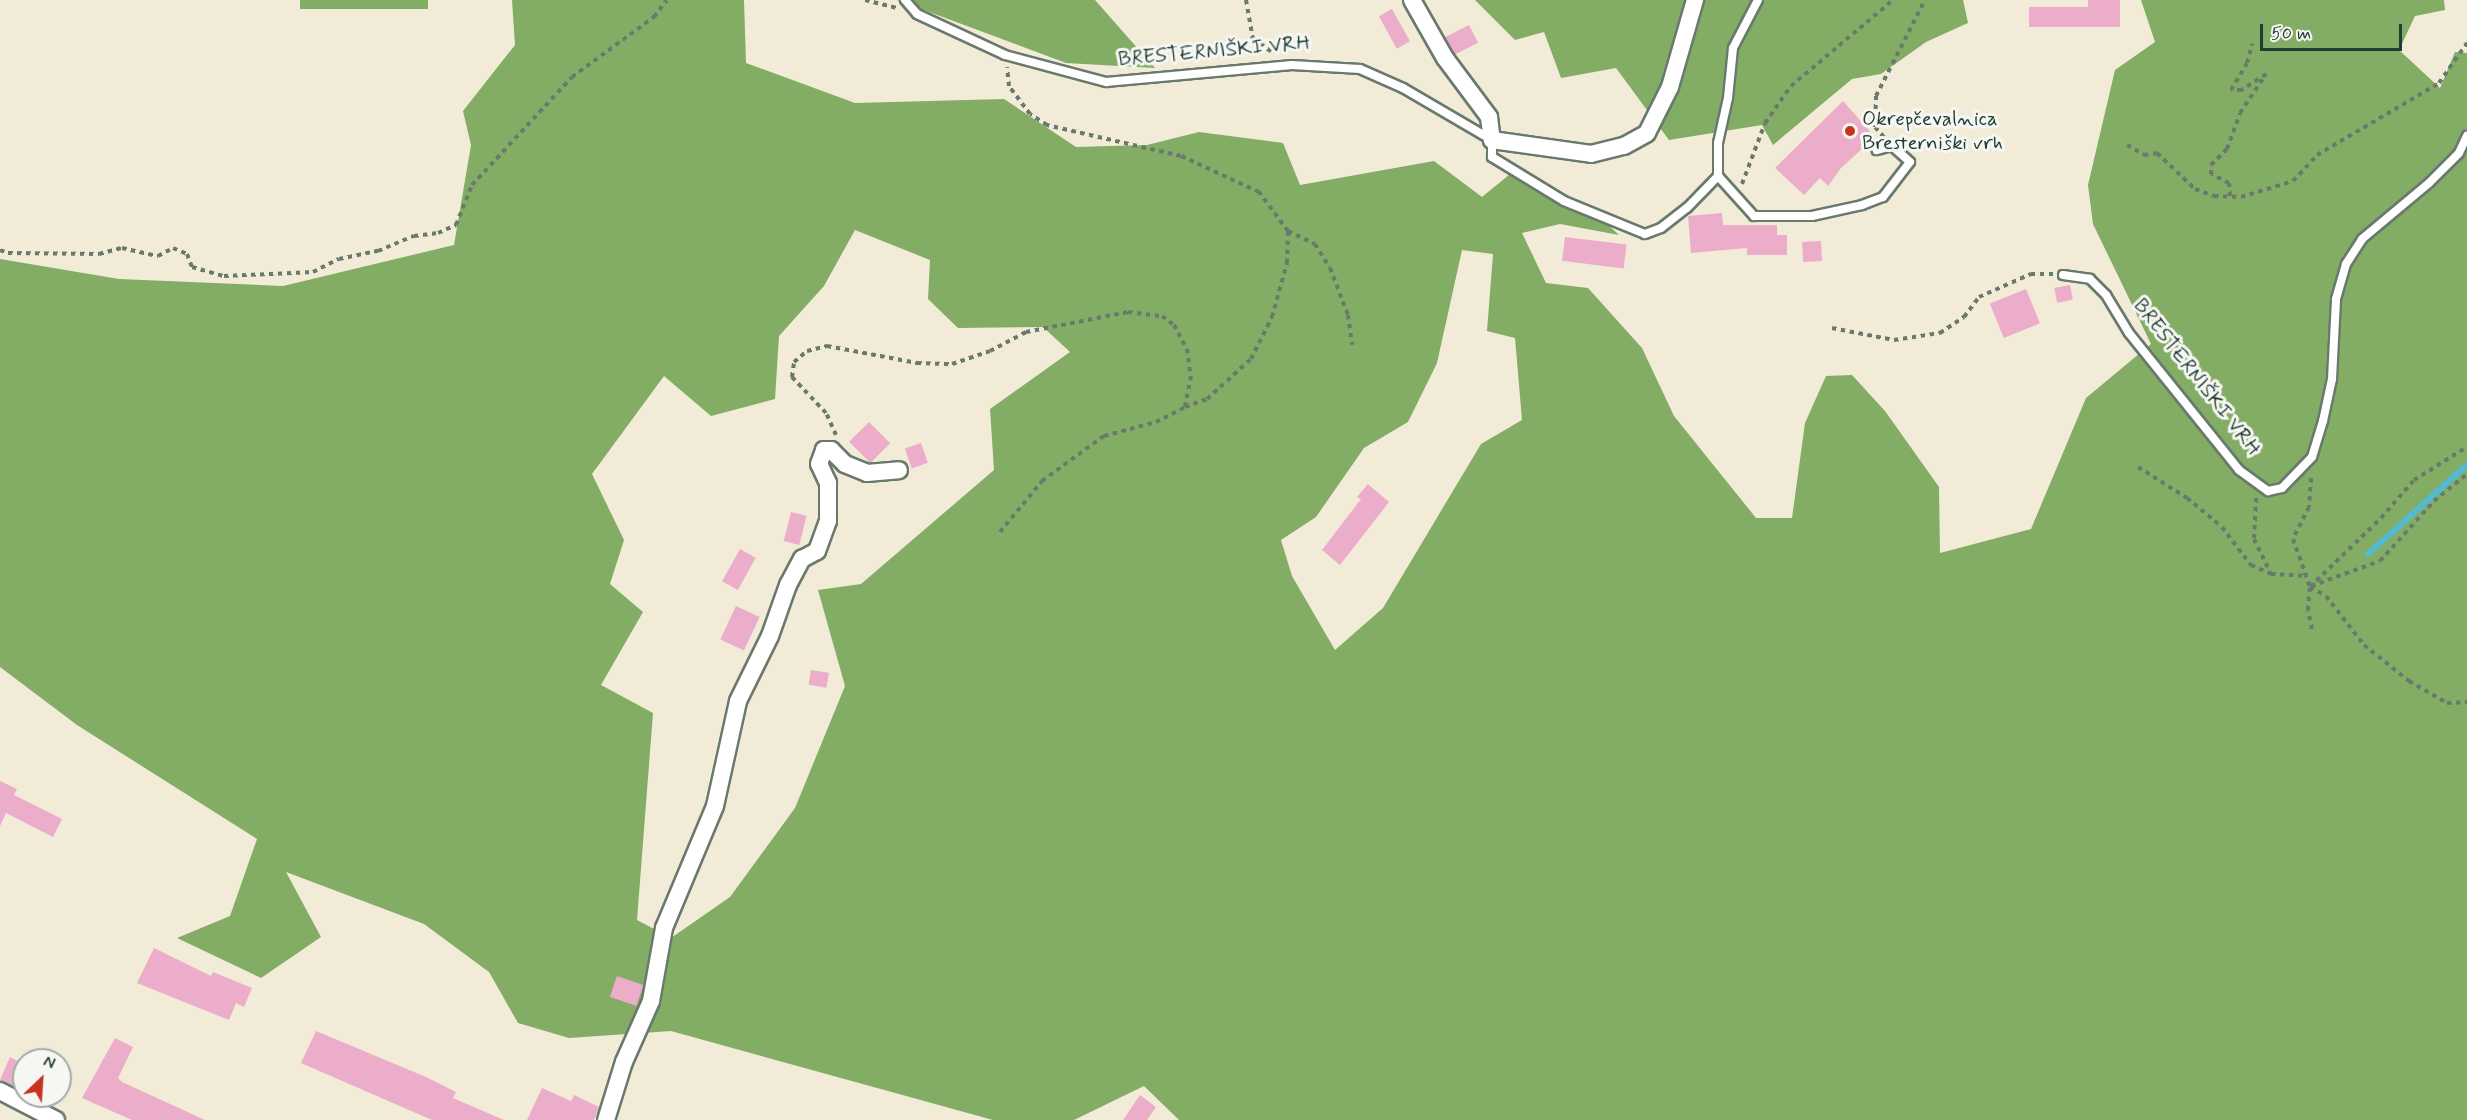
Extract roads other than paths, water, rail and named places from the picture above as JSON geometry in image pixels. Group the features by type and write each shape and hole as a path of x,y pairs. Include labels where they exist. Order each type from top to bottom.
{"street":[{"path":"1412,0 1445,58 1489,117 1492,140"},
{"name":"BRESTERNIŠKI VRH","path":"1492,140 1591,154 1624,146 1647,133 1670,87 1695,0"},
{"path":"606,1120 624,1062 651,1001 664,928 715,806 738,701 770,636 788,585 802,559 817,551 828,521 828,483 819,464 825,450 831,450 845,464 867,473 899,470"},
{"path":"0,1090 56,1120"}],"lane":[{"name":"BRESTERNIŠKI VRH","path":"905,0 917,14 1005,55 1106,82 1292,65 1360,69 1403,88 1492,140"},
{"path":"1758,0 1733,48 1728,98 1718,143 1718,176 1754,216 1775,219 1812,216 1862,205 1883,197 1910,162 1892,146 1877,150"},
{"name":"BRESTERNIŠKI VRH","path":"2062,275 2090,279 2106,295 2129,333 2225,453 2257,484 2268,491 2282,488 2312,457 2332,379 2336,299 2346,264 2362,239 2429,183 2459,153 2467,136"},
{"path":"1492,140 1492,157 1499,162 1564,201 1645,234 1661,228 1687,208 1718,176"}],"waterway":[{"path":"2368,554 2467,465"}],"place":[{"name":"Okrepčevalnica Bresterniški vrh","path":"1850,131"}]}
